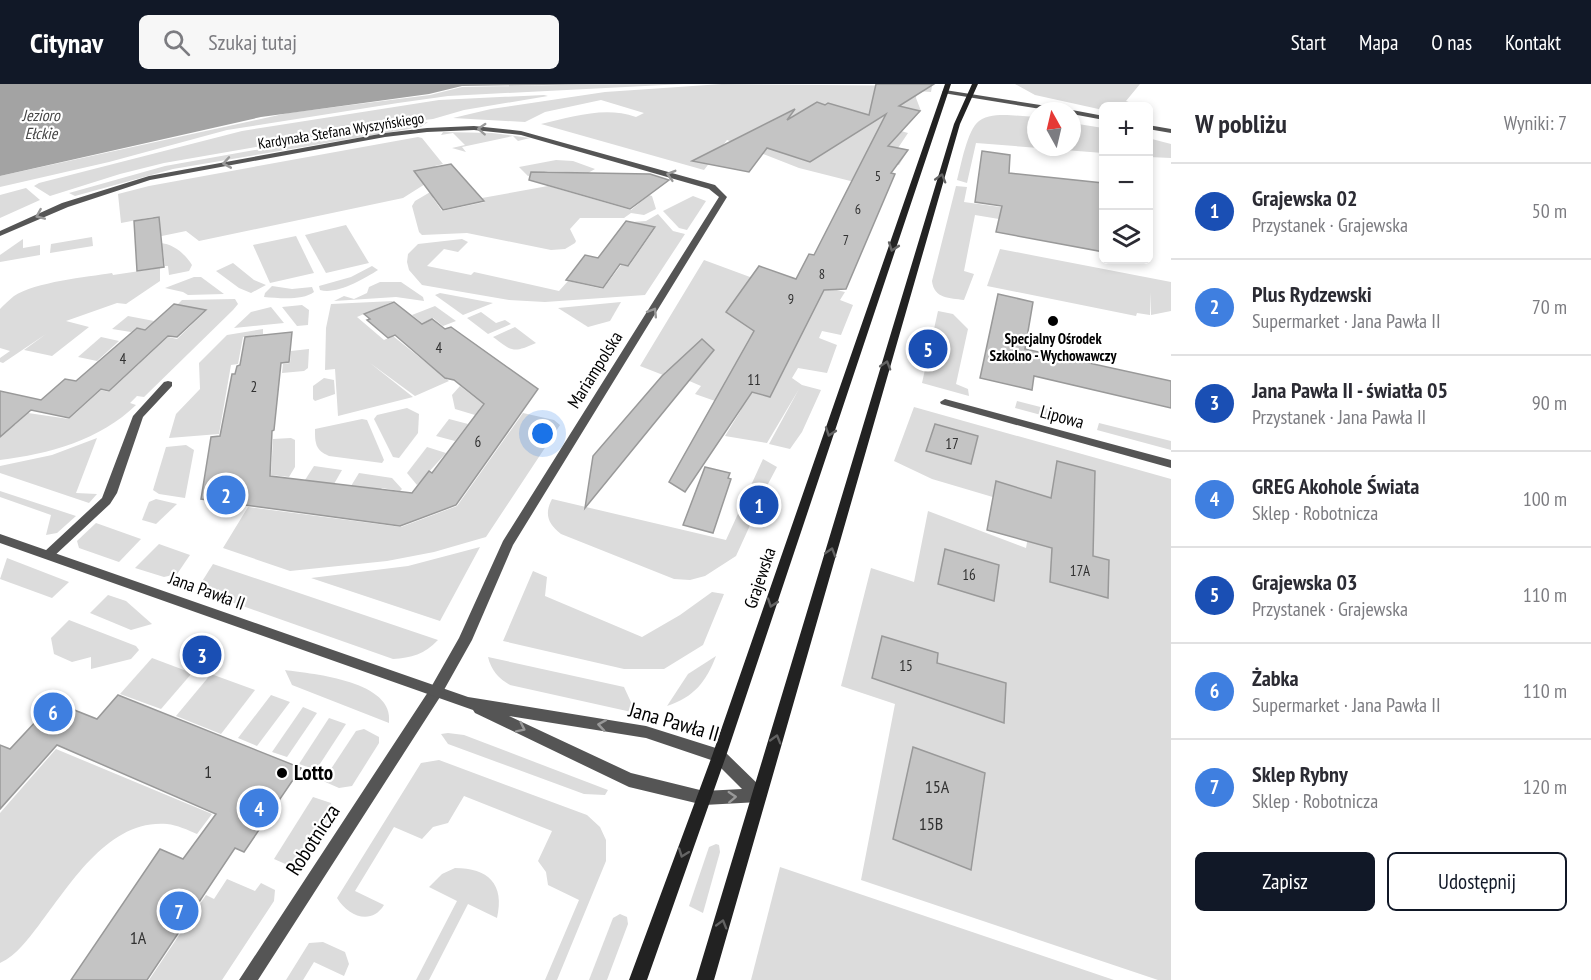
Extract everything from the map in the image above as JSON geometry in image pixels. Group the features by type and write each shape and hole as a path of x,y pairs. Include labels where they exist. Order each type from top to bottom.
{"main road":[{"path":"705,980 958,120 975,84"},
{"name":"Grajewska","path":"638,980 719,756 946,88"}],"street":[{"path":"946,88 970,96 1027,105"},
{"path":"1081,114 1099,117"},
{"path":"1153,128 1171,131"},
{"name":"Kardynała Stefana Wyszyńskiego","path":"0,234 65,205 148,178 385,135 445,129 487,129 540,136 712,187 719,190 723,197"},
{"name":"Mariampolska","path":"435,693 465,640 507,544 723,197"},
{"path":"48,555 106,501 111,493 138,416 168,384"},
{"name":"Lipowa","path":"945,402 1171,464"},
{"name":"Jana Pawła II","path":"0,538 435,693 468,703 646,732 719,756 759,795"},
{"name":"Robotnicza","path":"248,980 435,693"},
{"name":"Jana Pawła II","path":"468,703 629,780 704,798 759,795"}],"shaded area":[{"path":"684,84 448,96 398,103 227,130 109,162 0,187 0,176 288,113 430,95 462,87"},
{"path":"722,84 932,86 931,92 917,91 916,98 921,111 901,131 908,133 898,148 908,150 899,165 890,164 884,171 895,174 882,189 799,168 727,140 704,170 541,124 588,114 612,112 636,117 644,113 601,100 545,112 525,122 453,118 491,109 605,92"},
{"path":"1015,84 1140,84 1126,101 1129,102 1099,102 1099,109 1081,105 1081,102 1067,102 1035,95"},
{"path":"548,96 464,110 433,119 388,124 164,163 50,196 34,186 242,131 439,100"},
{"path":"996,115 1027,116 1027,147 976,143 967,183 957,180 971,132 979,121"},
{"path":"428,122 421,127 173,169 75,196 69,193 165,166 384,127"},
{"path":"1081,124 1099,127 1099,153 1081,151"},
{"path":"443,132 492,133 530,138 518,141 513,136 462,147 466,152 452,148 465,145 453,133 441,135"},
{"path":"422,138 443,164 435,166 441,174 403,198 199,241 186,231 157,237 153,217 121,223 118,194 149,186"},
{"path":"1153,139 1171,144 1171,158 1153,157"},
{"path":"556,160 573,161 595,169 588,173 548,171 528,176 519,167"},
{"path":"548,186 631,210 649,195 652,196 656,209 644,215 631,213 624,218 580,218 570,229 575,243 565,249 551,250 467,233 422,235 419,232 412,206 415,201 432,191 448,194 433,198 442,211 485,202 482,198"},
{"path":"956,186 967,187 964,202 1099,220 999,219 975,215 964,271 974,274 964,300 939,294 933,287 932,281"},
{"path":"26,188 40,200 0,218 0,195"},
{"path":"693,196 706,201 687,230 679,228 663,211"},
{"path":"658,214 673,231 685,234 645,295 545,302 509,300 422,285 409,270 407,262 408,254 418,244 462,239 468,242 458,252 444,249 427,266 471,275 474,272 559,291 568,281 603,289 621,265 629,266 656,227 631,222 646,221"},
{"path":"346,225 369,263 326,273 305,235"},
{"path":"296,236 314,273 270,283 253,245"},
{"path":"92,237 93,246 50,253 51,244"},
{"path":"23,239 23,248 40,245 40,255 0,262 0,255"},
{"path":"160,243 170,245 182,253 192,265 189,271 169,275 163,251 144,254"},
{"path":"1000,249 1171,282 1171,311 1151,315 1150,292 1150,315 1137,313 1136,316 987,286"},
{"path":"704,260 750,277 762,267 794,280 845,292 840,300 853,305 841,335 822,331 819,338 837,345 827,373 798,368 792,378 802,385 821,390 802,432 790,449 769,444 799,389 767,443 725,436 741,410 695,394 701,386 666,371 663,375 640,366"},
{"path":"233,263 254,280 266,285 251,293 239,288 216,271"},
{"path":"372,266 378,270 358,282 334,290 320,290 319,286 351,277"},
{"path":"160,268 160,281 126,304 117,303 66,321 89,327 52,356 24,350 46,334 3,363 0,362 0,358 10,351 0,348 0,309 14,296 35,287 62,281"},
{"path":"194,277 201,277 224,294 188,295 165,288"},
{"path":"380,282 401,282 423,297 424,301 396,297 334,301 344,296 354,299 367,293 369,287"},
{"path":"272,286 292,289 312,287 314,292 297,298 264,297"},
{"path":"440,293 493,303 463,315 435,295"},
{"path":"235,299 238,304 233,310 144,397 137,396 130,403 136,405 106,428 55,449 0,460 0,422 15,425 28,413 69,419 101,390 109,392 168,337 177,339 207,310 177,305 182,300"},
{"path":"394,301 357,317 384,340 393,336 449,381 415,396 370,363 413,397 338,416 335,369 325,370 326,328 331,304"},
{"path":"621,302 610,321 588,327 558,308"},
{"path":"302,305 309,310 308,325 297,326 282,307"},
{"path":"435,306 456,321 443,326 433,318 422,323 412,315"},
{"path":"271,307 284,323 234,328 251,312"},
{"path":"938,311 953,314 968,329 956,384 968,389 969,396 922,383"},
{"path":"481,312 496,323 505,320 511,324 488,334 467,318"},
{"path":"128,316 154,321 145,329 136,328 131,332 112,329"},
{"path":"515,327 536,343 513,349 493,337"},
{"path":"263,329 263,334 243,337 238,364 231,365 219,434 169,438 176,414 200,389 199,363 227,335"},
{"path":"101,337 119,341 97,361 78,357"},
{"path":"309,349 308,368 304,371 282,373 283,364 290,363 291,351"},
{"path":"324,378 334,380 335,394 315,401 313,386"},
{"path":"460,386 483,404 475,415 455,409 452,395"},
{"path":"1017,401 1064,413 1067,422 1015,408"},
{"path":"914,407 1171,479 1171,980 1158,980 861,880 895,704 841,686 871,568 914,582 928,511 1026,548 1033,509 932,479 894,461"},
{"path":"407,408 419,414 418,433 399,458 393,457 374,419 377,415"},
{"path":"523,413 554,420 560,425 486,537 434,552 387,561 290,571 223,548 248,507 401,527 457,506"},
{"path":"362,419 367,420 384,460 382,463 329,456 318,449 315,429"},
{"path":"449,419 468,424 455,441 436,436"},
{"path":"1099,423 1171,441 1171,450 1097,430"},
{"path":"97,438 76,493 97,494 89,503 0,473 0,466 52,455"},
{"path":"291,438 295,440 295,467 289,477 271,475 273,439"},
{"path":"186,445 194,450 185,498 159,494 153,490 166,447"},
{"path":"427,447 446,453 417,485 407,473"},
{"path":"763,459 777,467 761,497 754,497 748,512 752,516 752,521 736,556 705,576 690,580 674,579 561,534 550,522 548,509 552,499 726,540"},
{"path":"314,466 342,470 334,484 305,480"},
{"path":"359,473 392,478 402,489 400,491 382,488 380,490 351,486"},
{"path":"0,491 76,516 57,533 46,535 51,515 0,497"},
{"path":"156,499 177,504 156,524 142,520 149,502"},
{"path":"96,523 141,539 119,562 79,548 77,541"},
{"path":"159,544 190,555 177,574 164,577 135,568"},
{"path":"480,547 440,621 311,578 408,566"},
{"path":"7,558 69,582 52,598 0,579"},
{"path":"213,564 438,640 428,649 417,654 393,659 203,592 201,583"},
{"path":"533,571 547,577 545,596 642,637 680,615 712,592 724,594 703,645 664,669 624,669 503,641"},
{"path":"108,595 126,601 152,624 131,630 90,613"},
{"path":"69,620 136,646 139,650 131,659 91,669 91,657 72,662 54,654 51,638"},
{"path":"716,656 708,674 698,687 685,698 667,706 688,674"},
{"path":"488,657 624,687 636,713 510,685 496,674"},
{"path":"152,658 192,673 161,709 120,694"},
{"path":"285,670 332,677 366,689 379,698 387,709 389,723 292,685"},
{"path":"211,674 255,690 221,734 176,716"},
{"path":"271,695 290,702 257,746 238,738"},
{"path":"303,707 317,713 287,757 272,752"},
{"path":"329,718 346,724 316,770 299,764"},
{"path":"364,729 379,737 379,743 352,786 339,788 323,781 356,731"},
{"path":"441,734 464,735 608,790 605,795 584,794 448,744"},
{"path":"56,749 212,814 197,834 167,824 146,825 126,832 109,843 78,874 22,946 0,963 0,813"},
{"path":"439,760 587,815 600,827 606,840 606,861 557,980 545,980 579,900 548,885 546,872 538,861 552,831 464,796 448,823 433,827 422,839 394,827 355,891 384,905 379,911 366,917 353,914 337,898 421,763"},
{"path":"313,797 331,803 333,813 301,863 290,866 274,859"},
{"path":"719,845 720,852 703,913 689,906 709,847"},
{"path":"780,867 1114,980 751,980"},
{"path":"455,868 477,871 491,880 498,896 497,918 468,904 429,980 416,980 457,901 429,887 442,874"},
{"path":"227,879 255,891 261,883 275,890 274,901 222,980 149,980 206,895 214,899"},
{"path":"620,914 627,917 628,924 607,980 589,980 613,918"},
{"path":"323,942 345,952 349,964 344,976 314,962 303,980 286,980 309,943"}],"water":[{"name":"Jezioro Ełckie","path":"0,84 613,84 462,86 429,94 261,117 0,176"}],"building":[{"path":"876,84 934,84 899,106 920,111 888,146 908,150 891,173 895,174 846,289 824,290 770,397 752,392 685,492 669,482 754,331 726,312 759,266 796,279 809,254 814,255 886,114 810,162 767,148 749,172 692,161 795,109 787,120 817,102 869,115"},
{"path":"982,151 1010,155 1009,173 1099,183 1099,251 996,232 1002,206 975,202"},
{"path":"451,164 484,201 443,210 414,171"},
{"path":"531,172 650,174 669,180 630,209 529,180"},
{"path":"159,217 164,267 137,271 134,221"},
{"path":"626,221 655,227 628,266 620,264 603,288 566,280 585,255 598,258"},
{"path":"998,294 1033,302 1025,349 1171,381 1171,408 1034,376 1032,390 980,378"},
{"path":"394,302 422,324 432,319 445,329 451,327 538,389 456,505 400,526 201,499 211,437 220,436 232,374 235,374 237,366 240,365 245,337 292,332 289,362 281,363 274,430 272,431 270,476 412,493 429,471 432,473 484,404 454,380 445,378 395,335 388,338 367,320 370,319 364,314"},
{"path":"174,304 206,310 177,337 168,336 109,391 101,389 69,418 31,410 0,437 0,391 41,400 65,379 76,381 137,328 145,330"},
{"path":"702,339 714,350 585,508 593,456 662,376"},
{"path":"935,424 978,436 971,464 926,451"},
{"path":"1057,461 1095,471 1093,556 1109,560 1108,598 1050,582 1052,548 987,530 996,481 1051,498"},
{"path":"705,467 730,473 728,478 731,479 713,533 683,525"},
{"path":"945,549 999,565 994,601 938,584"},
{"path":"882,636 938,653 937,663 1006,683 1004,723 872,678"},
{"path":"118,695 301,768 244,852 235,848 147,980 71,980 160,849 183,859 216,814 57,745 0,809 0,745 10,749 54,702 97,719"},
{"path":"913,747 985,773 971,870 893,839"}],"place":[{"name":"Specjalny Ośrodek Szkolno - Wychowawczy","path":"1053,321"},
{"name":"Grajewska 03","path":"928,349"},
{"name":"Plus Rydzewski","path":"226,495"},
{"name":"Grajewska 02","path":"759,505"},
{"name":"Jana Pawła II - światła 05","path":"202,655"},
{"name":"Żabka","path":"53,712"},
{"name":"Lotto","path":"282,773"},
{"name":"GREG Akohole Świata","path":"259,808"},
{"name":"Sklep Rybny","path":"179,911"}]}
